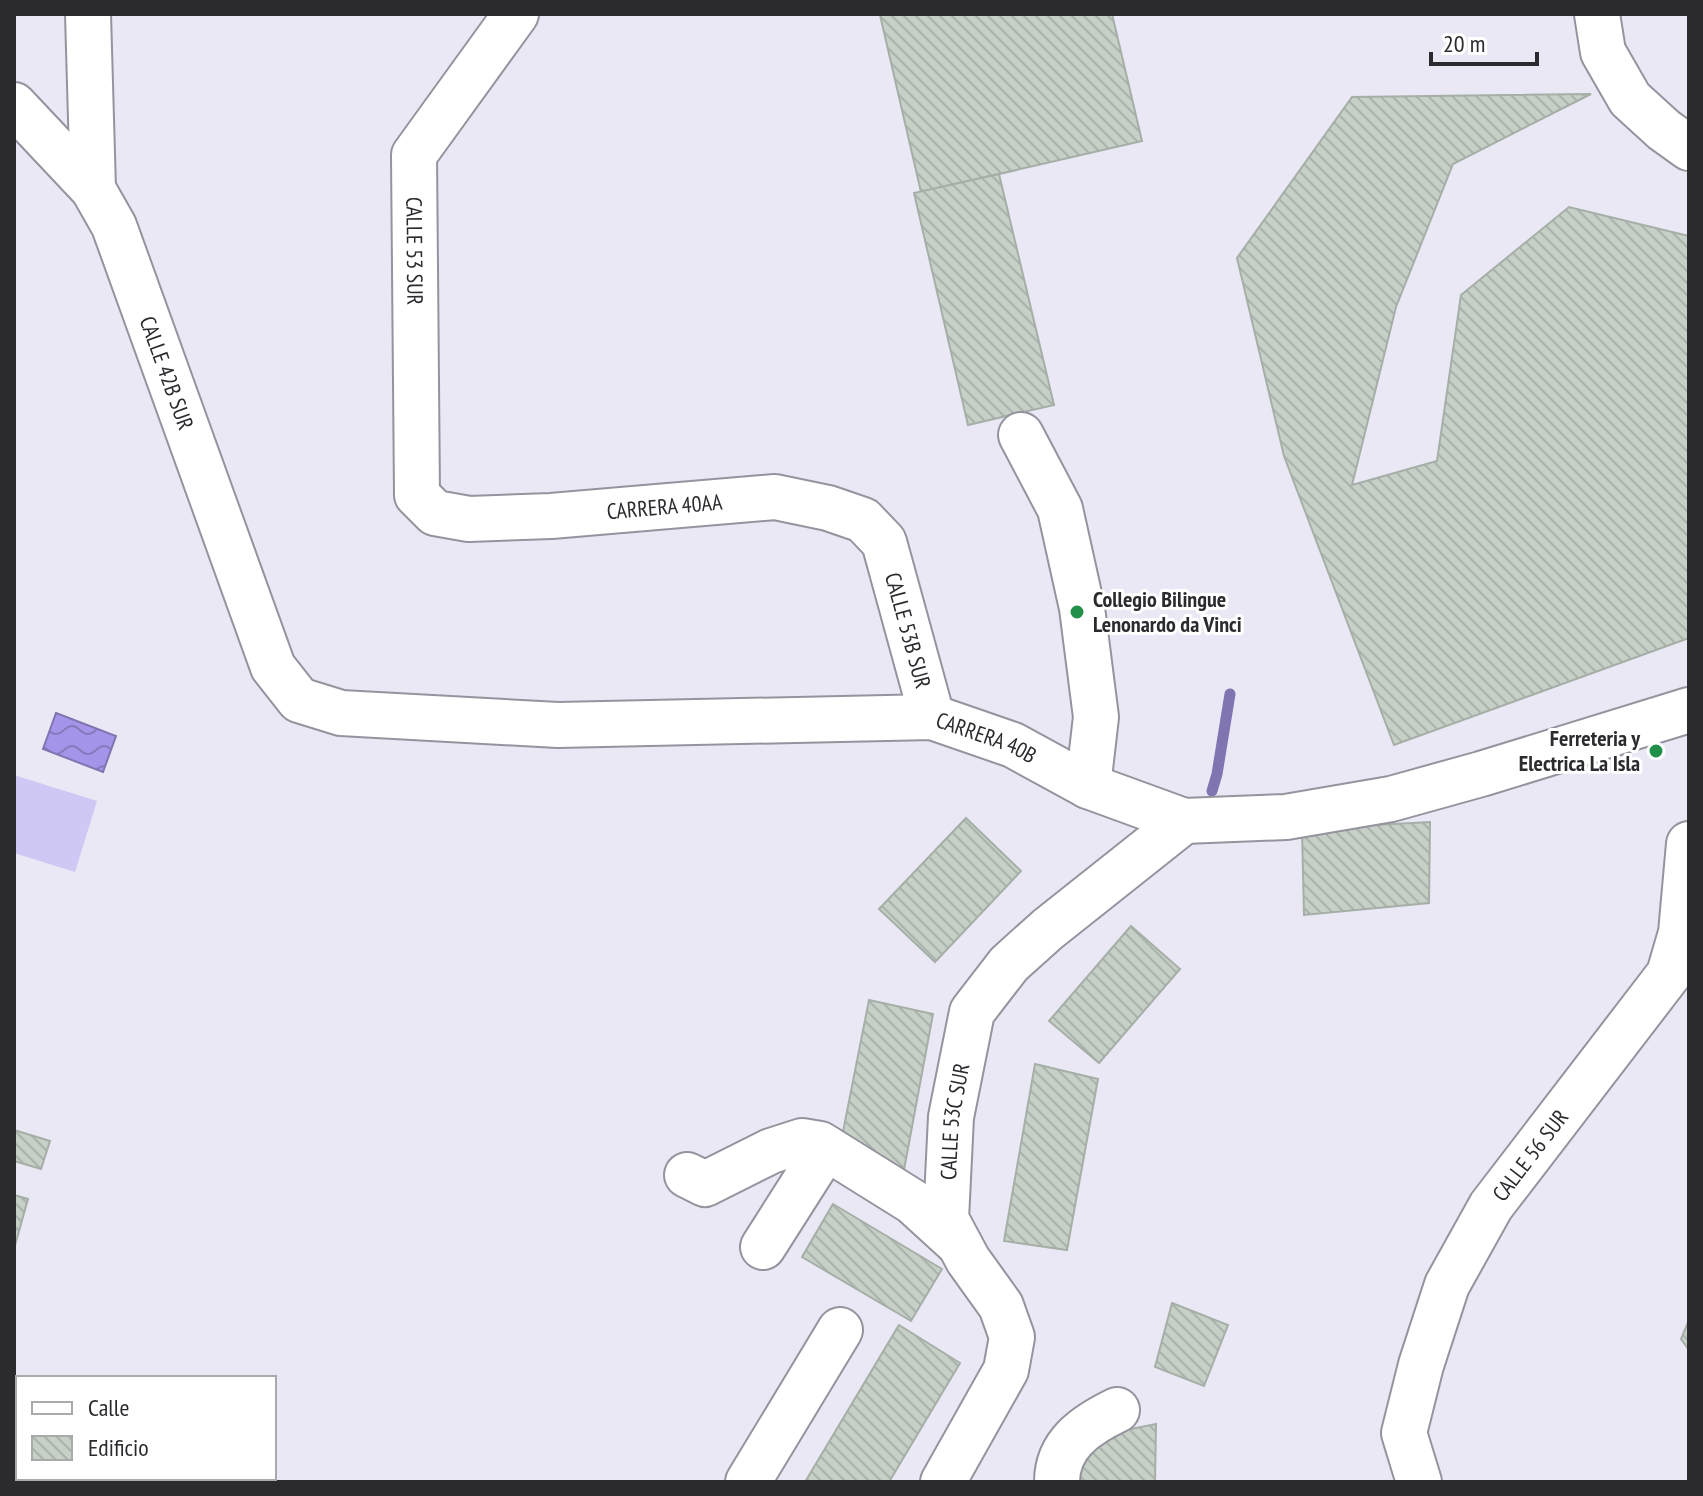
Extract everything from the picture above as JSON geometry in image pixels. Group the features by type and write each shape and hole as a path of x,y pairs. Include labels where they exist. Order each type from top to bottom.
{"street":[{"path":"88,14 93,189"},
{"name":"CALLE 53 SUR","path":"435,513 417,495 414,155 516,14"},
{"path":"1597,14 1603,52 1630,99 1689,148"},
{"name":"CALLE 42B SUR","path":"14,105 93,189 114,226 273,667"},
{"path":"1021,435 1060,509 1082,608 1096,717 1088,786"},
{"name":"CARRERA 40AA","path":"435,513 469,519 551,516 775,497 828,508 863,520 884,542"},
{"name":"CALLE 53B SUR","path":"884,542 932,717"},
{"name":"CARRERA 40B","path":"273,667 299,700 341,713 558,725 932,717 1013,745 1088,786 1184,821 1286,817 1391,799 1689,710"},
{"name":"CALLE 53C SUR","path":"943,1482 1006,1370 1012,1337 1001,1306 946,1219 951,1117 972,1012 1009,964 1038,937 1184,821"},
{"name":"CALLE 56 SUR","path":"1419,1482 1404,1433 1421,1365 1447,1285 1491,1206 1669,974 1685,937 1689,844"},
{"path":"687,1175 705,1184 771,1151 802,1141 820,1144 913,1202 961,1246"},
{"path":"763,1247 826,1148"},
{"path":"748,1482 840,1330"},
{"path":"1057,1475 1068,1443 1092,1422 1117,1410"}],"shaded area":[{"path":"14,775 97,801 75,872 14,853"}],"water":[{"path":"56,713 116,736 103,772 43,749"}],"building":[{"path":"1112,14 1142,141 921,192 880,15"},
{"path":"1591,94 1453,164 1396,307 1352,485 1437,461 1461,295 1569,207 1689,236 1689,638 1394,745 1284,456 1237,258 1352,97"},
{"path":"999,174 1054,405 968,425 914,193"},
{"path":"966,818 1021,871 935,962 879,909"},
{"path":"1430,822 1429,903 1304,915 1302,829"},
{"path":"1131,926 1180,969 1099,1063 1049,1021"},
{"path":"869,1000 933,1014 901,1186 839,1152"},
{"path":"1035,1064 1098,1079 1067,1250 1004,1241"},
{"path":"14,1130 50,1141 41,1169 14,1161"},
{"path":"14,1195 28,1199 14,1249"},
{"path":"833,1204 942,1269 911,1321 802,1257"},
{"path":"1172,1303 1228,1325 1204,1386 1155,1367"},
{"path":"1689,1320 1689,1350 1681,1339"},
{"path":"899,1325 960,1363 889,1482 805,1482"},
{"path":"1156,1424 1155,1482 1073,1482 1081,1439"}],"waterway":[{"path":"1212,791 1230,694"}],"place":[{"name":"Collegio Bilingue Lenonardo da Vinci","path":"1077,612"},
{"name":"Ferreteria y Electrica La Isla","path":"1656,751"}]}
